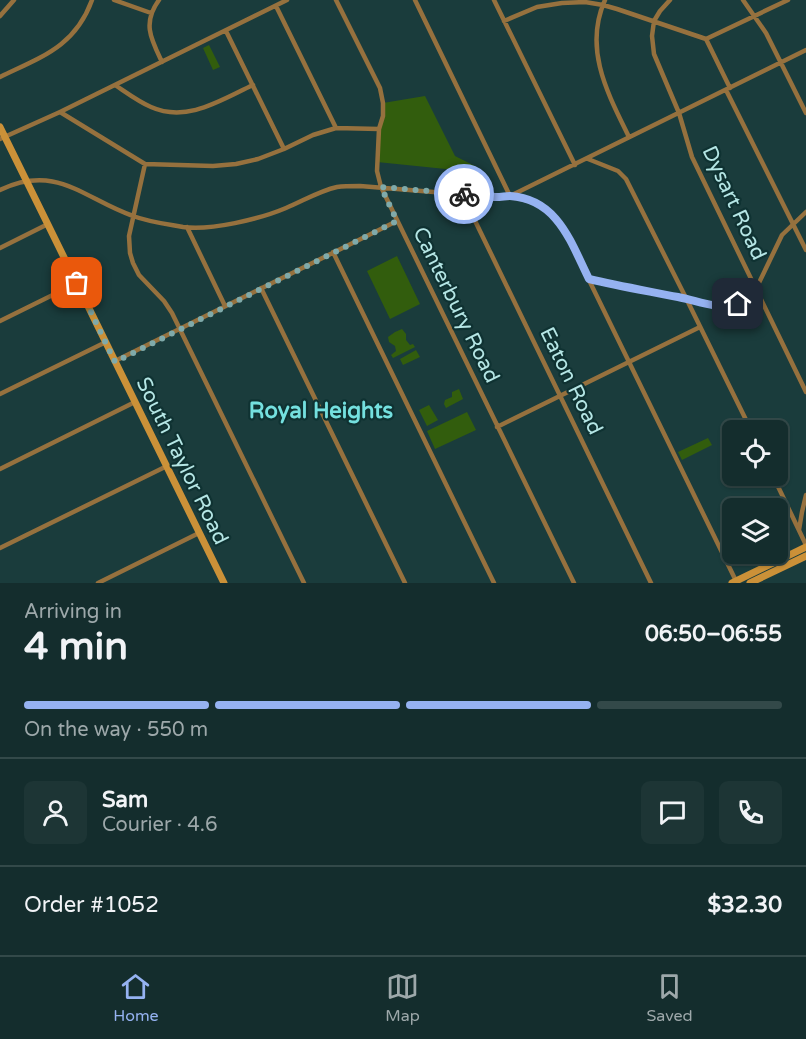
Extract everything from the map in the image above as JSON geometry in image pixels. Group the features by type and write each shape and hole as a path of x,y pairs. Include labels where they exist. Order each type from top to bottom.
{"main road":[{"name":"South Taylor Road","path":"0,127 3,138 27,181 224,583"},
{"path":"735,582 806,546"},
{"path":"750,583 806,556"}],"street":[{"path":"0,16 14,0"},
{"path":"0,76 45,56 60,46 80,25 92,0"},
{"path":"114,0 151,13"},
{"path":"159,0 149,21 150,34 162,62"},
{"path":"3,138 115,86 287,0"},
{"name":"Canterbury Road","path":"336,0 380,88 383,116 379,129 377,171 381,187 574,583"},
{"path":"415,0 510,196"},
{"path":"494,0 575,165"},
{"path":"654,21 670,0"},
{"path":"743,0 766,33 806,113"},
{"path":"504,21 528,10 548,5 604,2 706,39 788,0"},
{"path":"604,2 597,41 599,68 605,87 629,137"},
{"path":"276,6 336,128"},
{"name":"Dysart Road","path":"654,21 652,36 654,54 679,113 692,157 806,392"},
{"path":"226,31 284,149"},
{"path":"706,39 806,250"},
{"path":"510,196 806,51"},
{"path":"115,86 153,108 176,113 204,109 253,85"},
{"path":"60,112 145,164 236,164 258,159 312,135 336,128 379,129"},
{"path":"588,158 618,171 626,179 746,420"},
{"path":"145,164 129,236 133,264 139,275 164,301 172,313 304,583"},
{"path":"0,190 27,181 50,181 70,185 105,204 134,216 149,221 187,227 230,224 256,218 338,187 381,187 495,197 510,196 539,205 558,220 566,233 735,582"},
{"name":"Eaton Road","path":"462,194 651,583"},
{"path":"589,279 686,298 712,306 726,306 743,301 756,289 782,235 806,212"},
{"path":"115,362 397,221"},
{"path":"0,248 48,224"},
{"path":"187,227 225,306"},
{"path":"333,252 494,583"},
{"path":"0,321 77,283"},
{"path":"261,288 405,583"},
{"path":"497,427 700,327"},
{"path":"0,394 105,342"},
{"path":"0,469 135,402"},
{"path":"0,548 166,466"},
{"path":"778,486 806,546"},
{"path":"799,530 806,495"},
{"path":"98,583 200,533"}],"green space":[{"path":"209,45 220,67 213,70 203,48"},
{"path":"425,96 455,156 475,166 475,172 377,162 383,103"},
{"path":"397,256 420,304 390,319 367,271"},
{"path":"402,329 406,334 406,340 415,347 393,358 391,355 396,351 395,346 389,342 388,337"},
{"path":"416,350 420,357 403,365 400,359"},
{"path":"459,389 463,399 446,408 445,400 452,397 452,392"},
{"path":"429,405 438,420 427,426 419,410"},
{"path":"467,412 476,430 435,449 427,431"},
{"path":"708,438 712,445 682,460 678,452"}],"way so far":[{"path":"77,283 115,362 397,221 381,187 464,194"}],"district":[{"name":"Royal Heights","path":"321,411"}],"route":[{"path":"464,194 510,196 527,200 547,210 566,233 589,279 686,298 712,306 738,304"}]}
